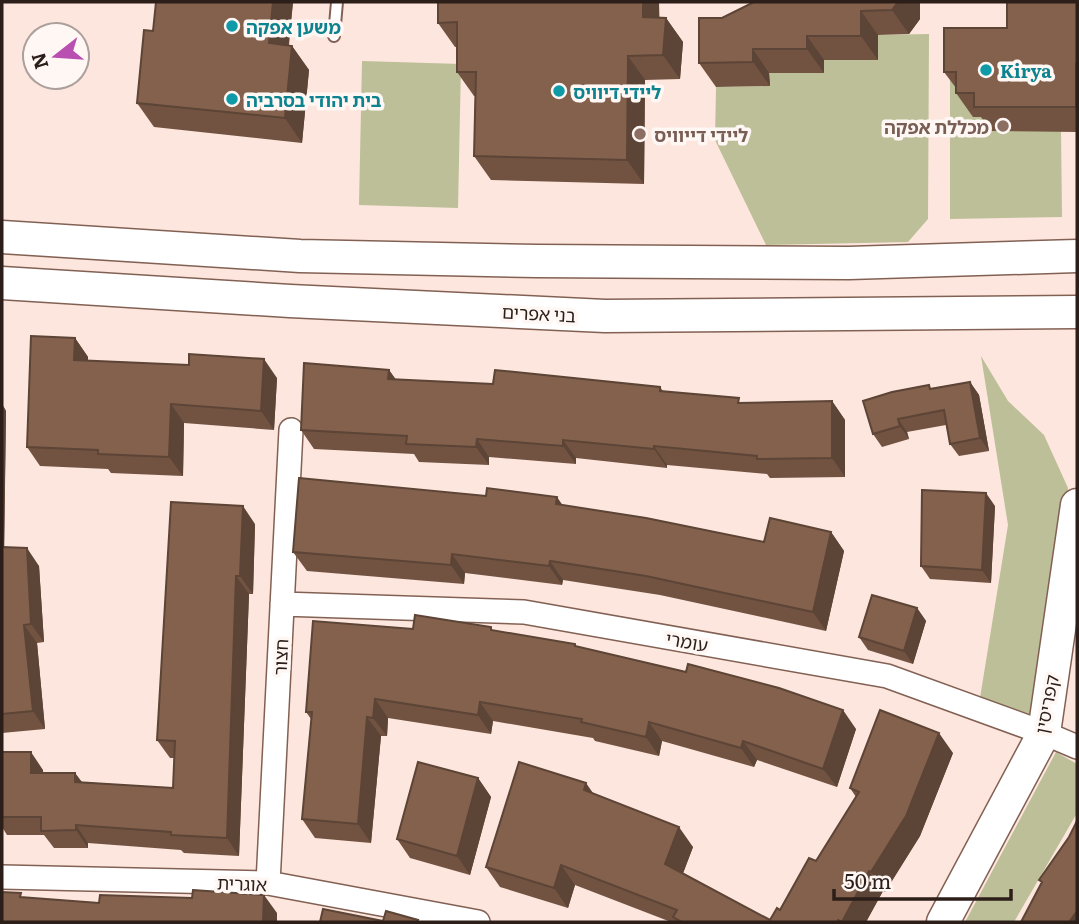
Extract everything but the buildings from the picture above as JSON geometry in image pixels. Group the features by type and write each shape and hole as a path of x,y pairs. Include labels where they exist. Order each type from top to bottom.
{"main road":[{"path":"2,237 300,256 523,261 849,263 1077,256"},
{"name":"בני אפרים","path":"11,288 605,317 1077,312"},
{"name":"קפריסין","path":"943,922 1044,733 1077,505"}],"street":[{"name":"חצור","path":"268,883 290,430"},
{"name":"עומרי","path":"282,604 524,612 887,676 1077,747"},
{"name":"אוגרית","path":"2,877 268,883 478,922"}],"lane":[{"path":"334,36 337,2"}],"green space":[{"path":"929,34 928,219 908,242 766,245 715,140 716,87 769,86 769,73 823,73 824,60 878,59 878,35"},
{"path":"950,50 987,117 1061,131 1062,217 950,219"},
{"path":"362,61 461,64 458,208 359,205"},
{"path":"981,356 1008,401 1044,435 1068,488 1036,716 980,698 1008,525"},
{"path":"1056,752 1077,764 1077,813 1014,922 965,922"}],"place":[{"name":"משען אפקה","path":"232,26"},
{"name":"Kirya","path":"986,70"},
{"name":"ליידי דיוויס","path":"559,91"},
{"name":"בית יהודי בסרביה","path":"232,99"},
{"name":"מכללת אפקה","path":"1003,126"},
{"name":"ליידי דייוויס","path":"640,134"}]}
